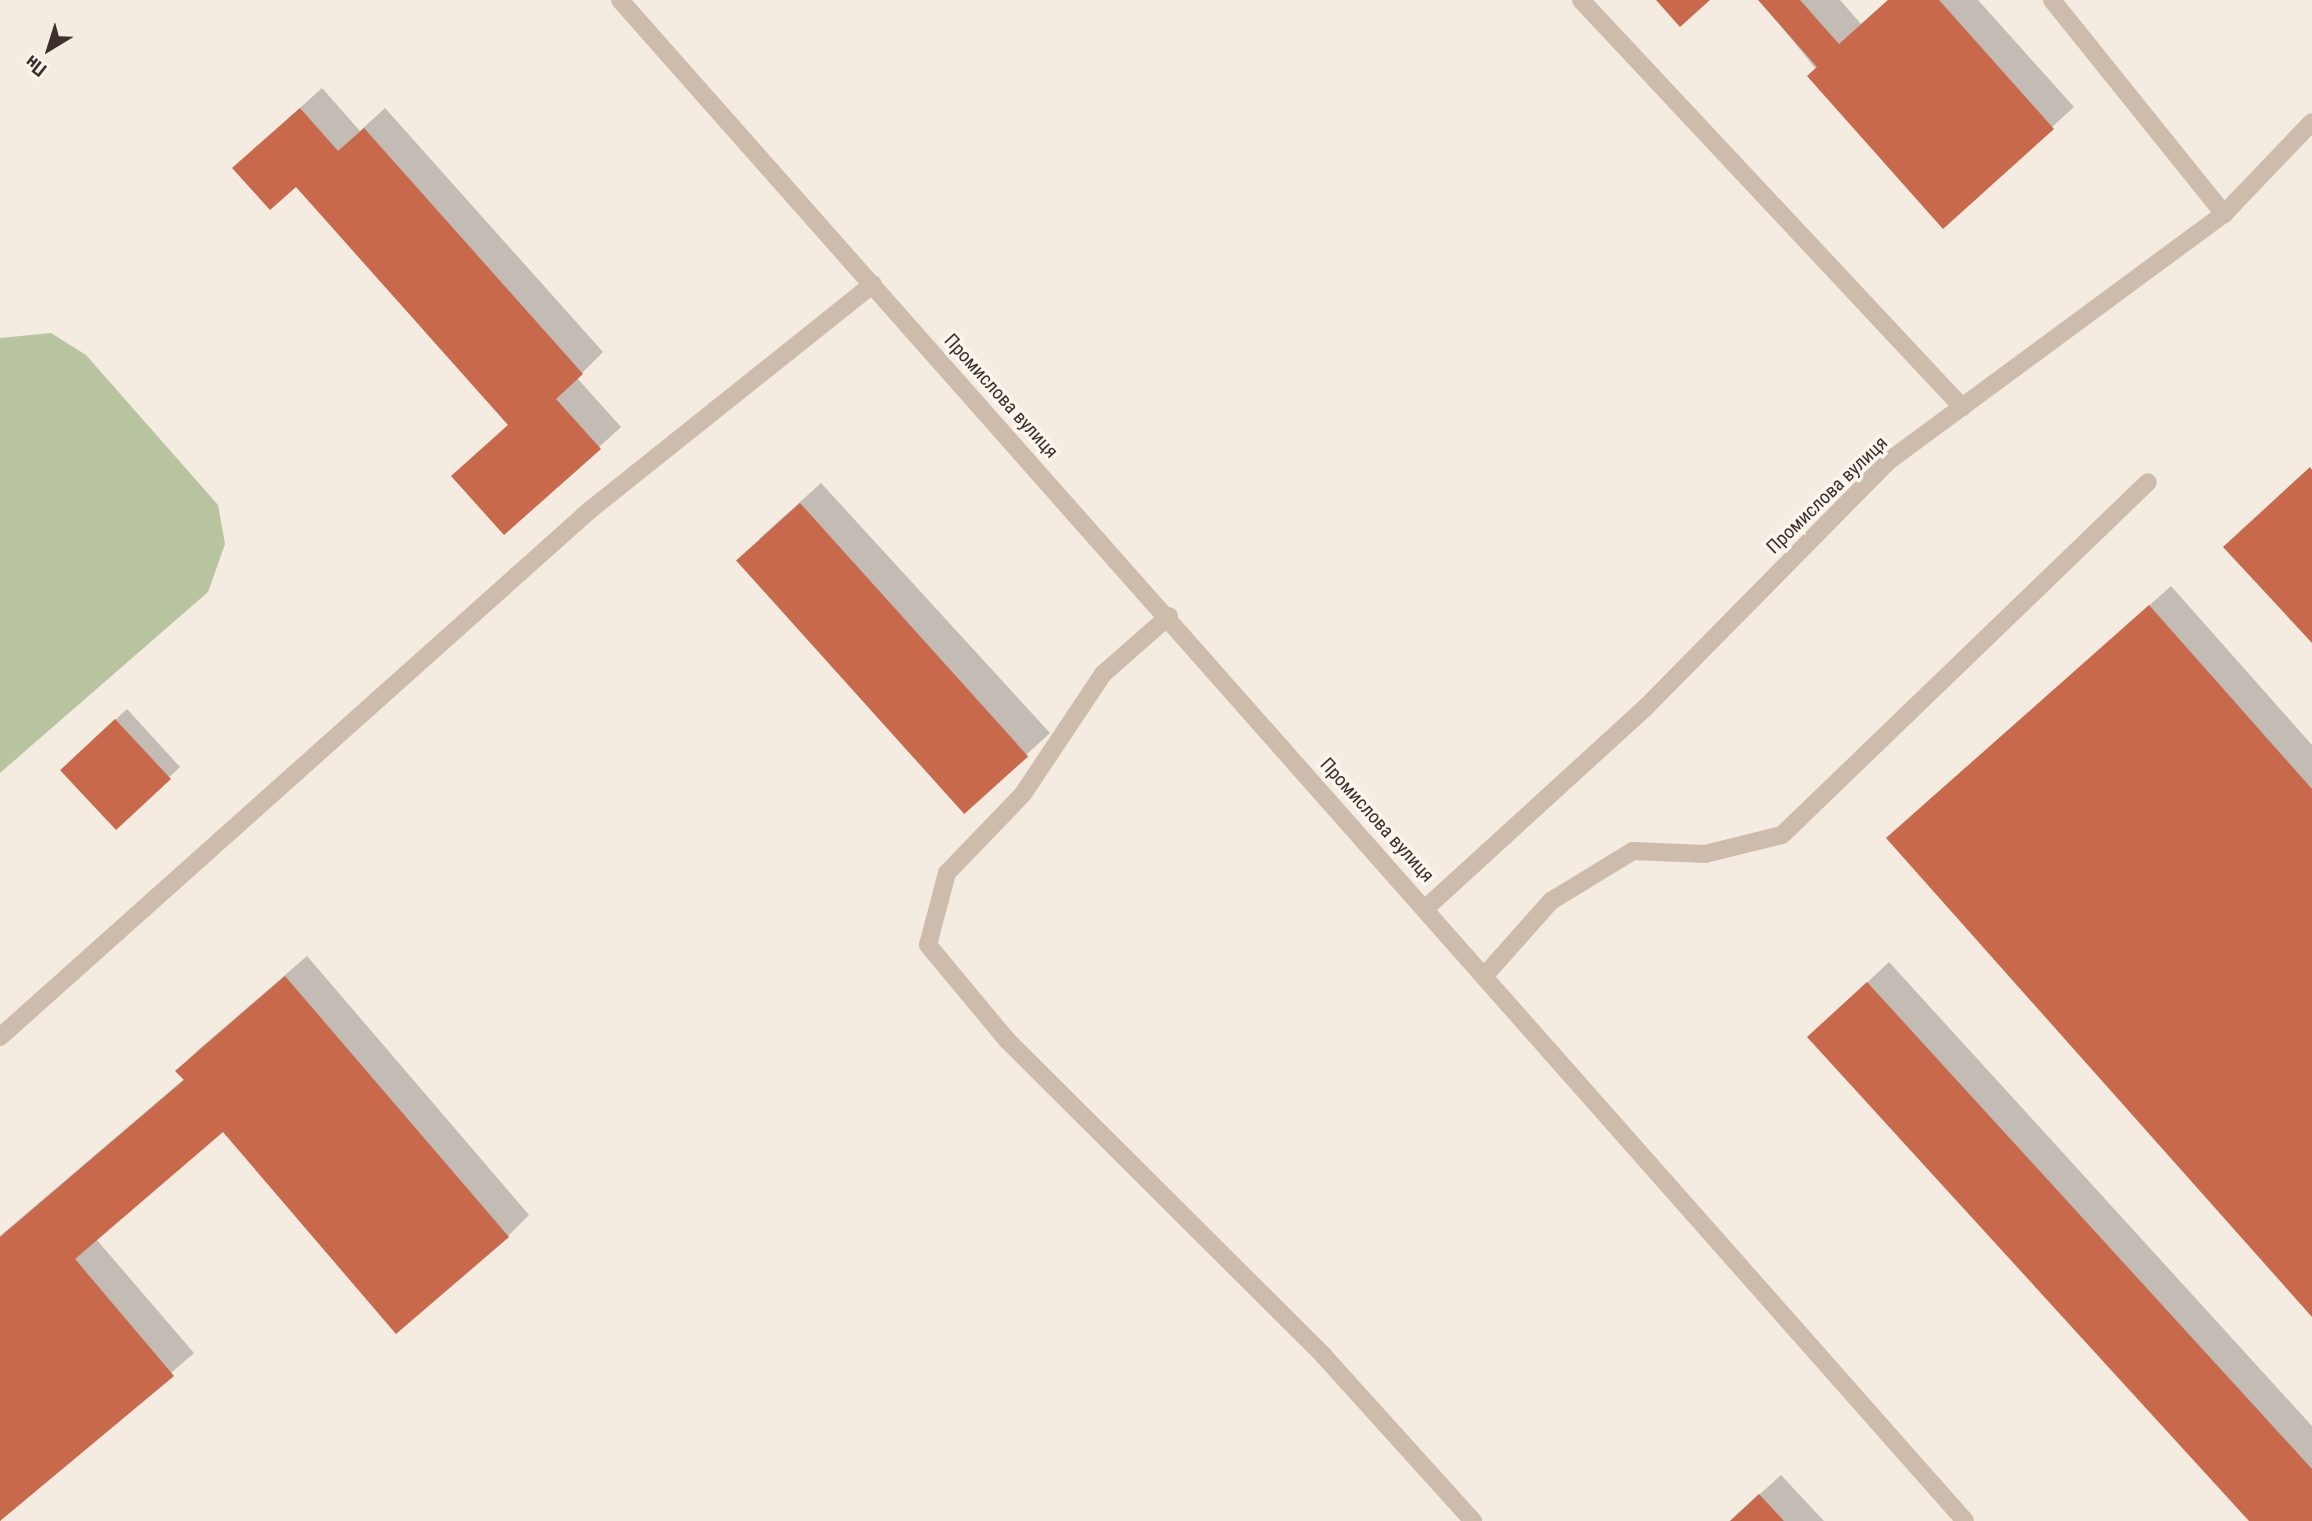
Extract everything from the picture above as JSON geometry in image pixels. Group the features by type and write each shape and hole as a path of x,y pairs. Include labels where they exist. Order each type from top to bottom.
{"street":[{"name":"Промислова вулиця","path":"620,0 1427,906 1646,707 1890,460 2224,214 2312,122"},
{"path":"1581,0 1962,407"},
{"path":"2052,0 2224,214"},
{"path":"0,1037 590,510 873,284"},
{"path":"1486,974 1551,901 1633,851 1705,854 1782,835 2148,482"},
{"path":"1169,616 1103,674 1023,794 947,873 928,946 1006,1040 1313,1346 1473,1521"},
{"path":"1427,906 1965,1521"}],"green space":[{"path":"51,333 86,355 218,505 225,544 208,592 0,773 0,338"}],"building":[{"path":"1656,0 1710,0 1680,27"},
{"path":"1758,0 1800,0 1839,44 1888,0 1939,0 2054,129 1943,229 1807,76 1817,67"},
{"path":"300,108 338,151 364,128 583,374 556,399 601,449 504,535 451,476 508,425 296,187 270,210 232,168"},
{"path":"2310,467 2312,470 2312,643 2223,547"},
{"path":"800,503 1028,756 964,814 736,561"},
{"path":"2149,605 2312,789 2312,1317 1886,838"},
{"path":"115,719 171,779 116,830 60,770"},
{"path":"285,976 509,1237 396,1334 223,1132 75,1259 174,1376 0,1521 0,1237 184,1080 175,1071"},
{"path":"1867,982 2312,1469 2312,1521 2249,1521 1807,1037"},
{"path":"1759,1494 1784,1521 1730,1521"}]}
